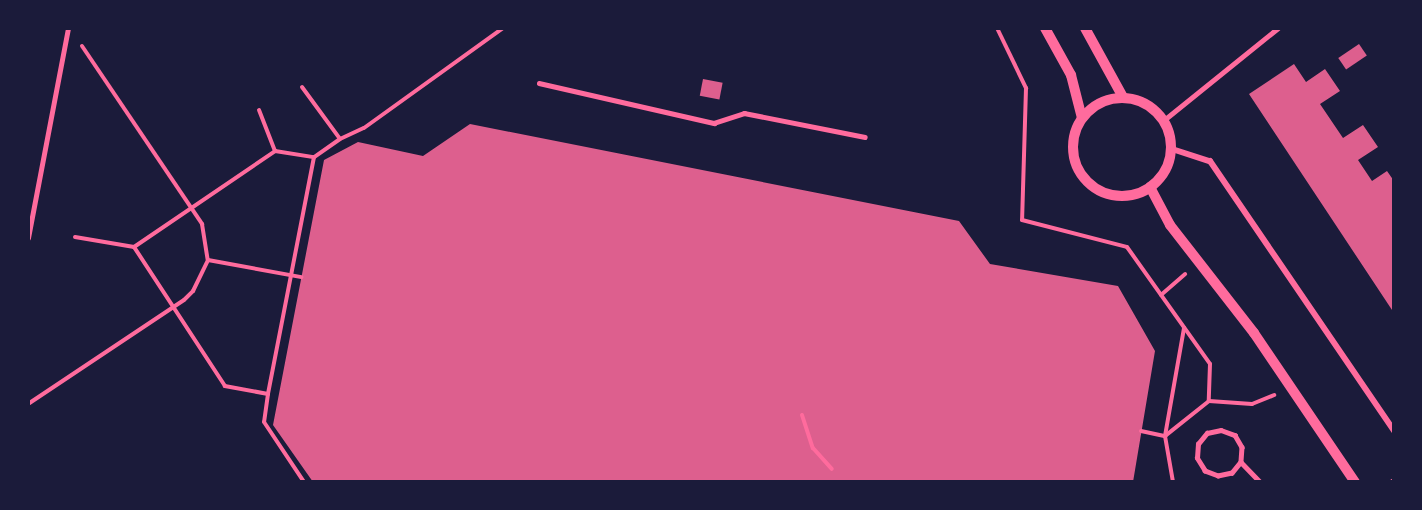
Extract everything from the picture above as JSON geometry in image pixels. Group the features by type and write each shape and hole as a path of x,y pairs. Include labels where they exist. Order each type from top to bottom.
{"street":[{"path":"1046,28 1071,75 1082,118"},
{"path":"1085,28 1123,98"},
{"path":"1123,98 1151,106 1164,120 1172,149 1168,166 1150,188 1119,196 1089,183 1073,153 1074,135 1082,118 1104,101 1123,98"},
{"path":"1172,149 1210,161 1394,431"},
{"path":"1150,188 1170,225 1254,333 1355,482"}],"lane":[{"path":"1164,120 1278,28"},
{"path":"28,238 68,31"},
{"path":"539,83 714,123 744,113 865,137"},
{"path":"1241,462 1232,473 1211,473 1197,458 1198,444 1207,433 1228,432 1235,435 1242,447 1241,462 1260,482"}],"path":[{"path":"75,237 134,247 190,206 275,151 314,157 340,139 364,128 502,28"},
{"path":"997,28 1026,88 1022,220 1126,247 1210,364 1209,402"},
{"path":"28,404 174,307 193,291 208,260 202,224 80,43 68,31"},
{"path":"302,87 340,139"},
{"path":"259,110 275,151"},
{"path":"304,482 264,422 314,157"},
{"path":"134,247 225,386 268,394"},
{"path":"208,260 301,278"},
{"path":"1161,296 1199,262"},
{"path":"1173,482 1165,436 1184,328"},
{"path":"1141,431 1165,436 1209,402 1252,405"},
{"path":"802,415 813,448 832,470"}],"building":[{"path":"1359,44 1367,56 1346,70 1338,58"},
{"path":"1294,64 1306,82 1325,69 1340,91 1320,104 1343,138 1363,125 1378,147 1358,160 1372,181 1387,171 1394,181 1394,313 1249,94"},
{"path":"703,79 723,83 719,100 700,96"},
{"path":"470,124 959,221 990,264 1118,286 1155,351 1133,482 313,482 273,425 324,160 358,142 423,156"}]}
